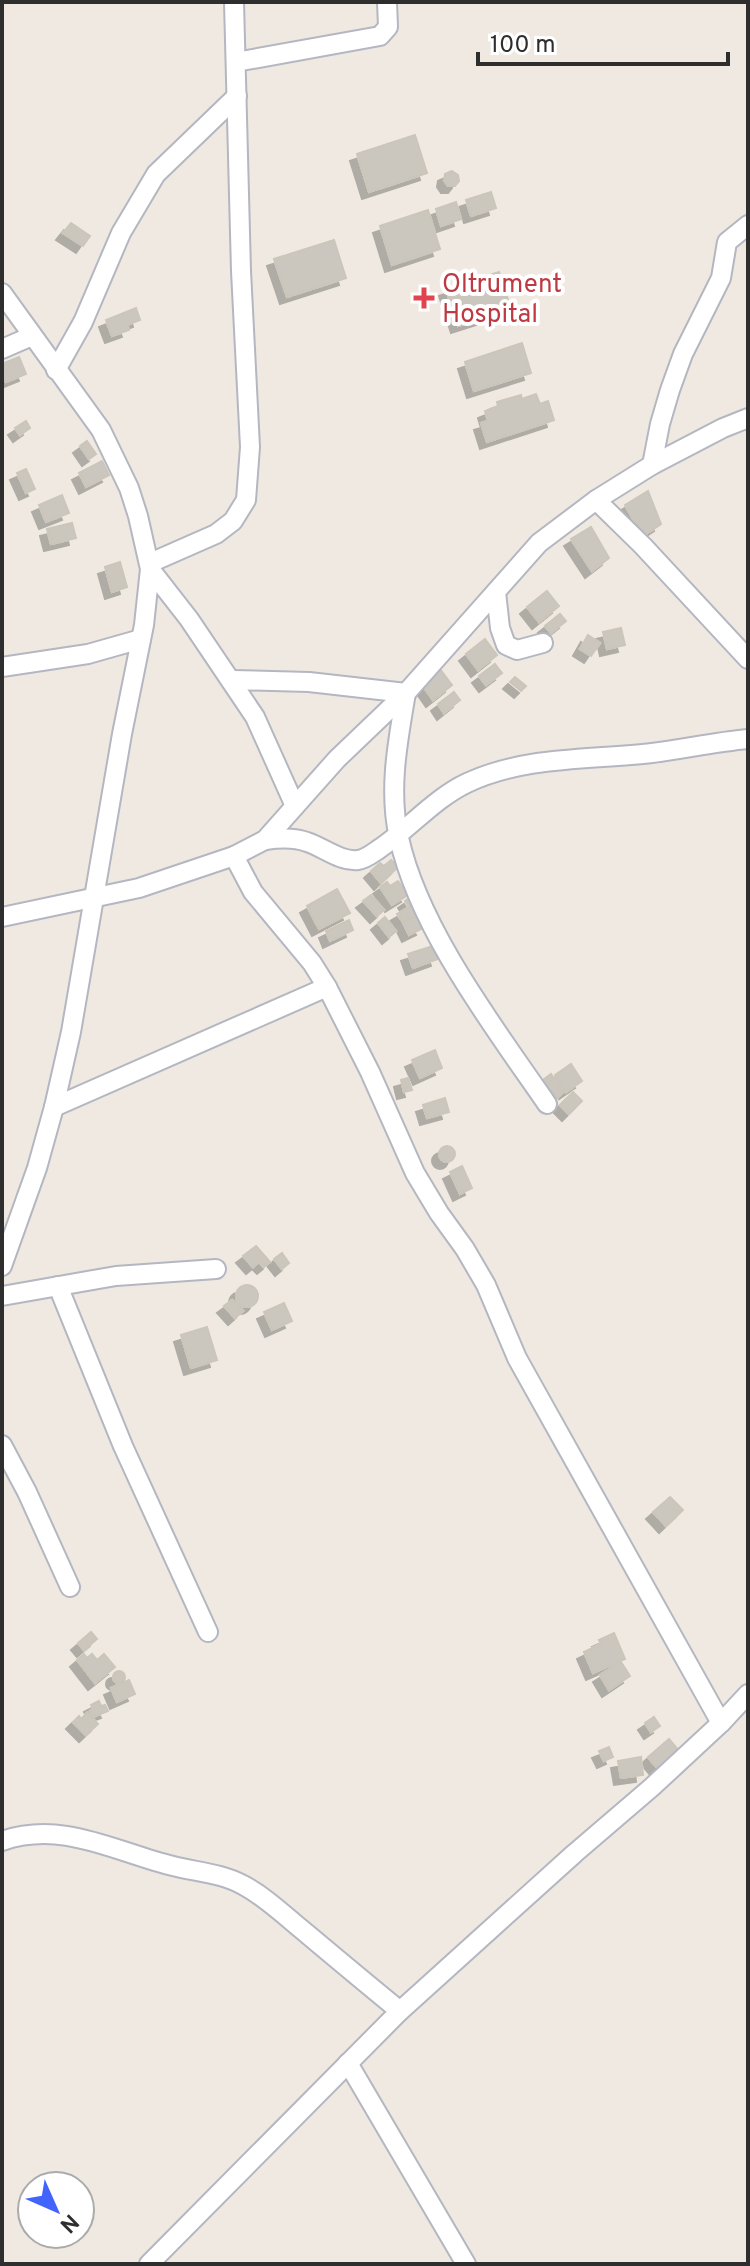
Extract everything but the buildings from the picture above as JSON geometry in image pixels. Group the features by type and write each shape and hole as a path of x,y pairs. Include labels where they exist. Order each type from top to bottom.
{"street":[{"path":"150,566 216,534 233,521 246,500 250,447 241,271 234,2"},
{"path":"236,62 380,36 388,27 387,2"},
{"path":"56,370 83,322 121,233 156,174 237,96"},
{"path":"652,465 670,390 683,354 721,278 727,242 748,225"},
{"path":"2,293 86,408 115,457 138,516 150,566 141,639 71,1032 37,1168 2,1266"},
{"path":"2,349 32,336"},
{"path":"2,917 139,888 234,856 265,840 337,759 406,693 539,543 596,500 652,465 748,418"},
{"path":"596,500 748,659"},
{"path":"150,566 255,717 295,806"},
{"path":"496,592 500,628 506,645 517,650 543,643"},
{"path":"2,667 88,654 141,639"},
{"path":"232,680 309,682 406,693"},
{"path":"406,693 394,792 398,837 411,881 452,961 547,1104"},
{"path":"265,840 307,842 337,856 357,860 398,837 466,784 503,771 748,739"},
{"path":"234,856 253,892 312,963 327,987 370,1072 415,1173 486,1285 517,1358 721,1723"},
{"path":"54,1107 327,987"},
{"path":"2,1296 116,1276 216,1269"},
{"path":"58,1286 123,1446 208,1632"},
{"path":"2,1445 70,1587"},
{"path":"149,2264 400,2011 652,1787 748,1694"},
{"path":"2,1841 20,1834 95,1840 170,1865 229,1878 271,1904 400,2011"},
{"path":"348,2063 466,2264"}],"place":[{"name":"Oltrument Hospital","path":"424,298"}]}
